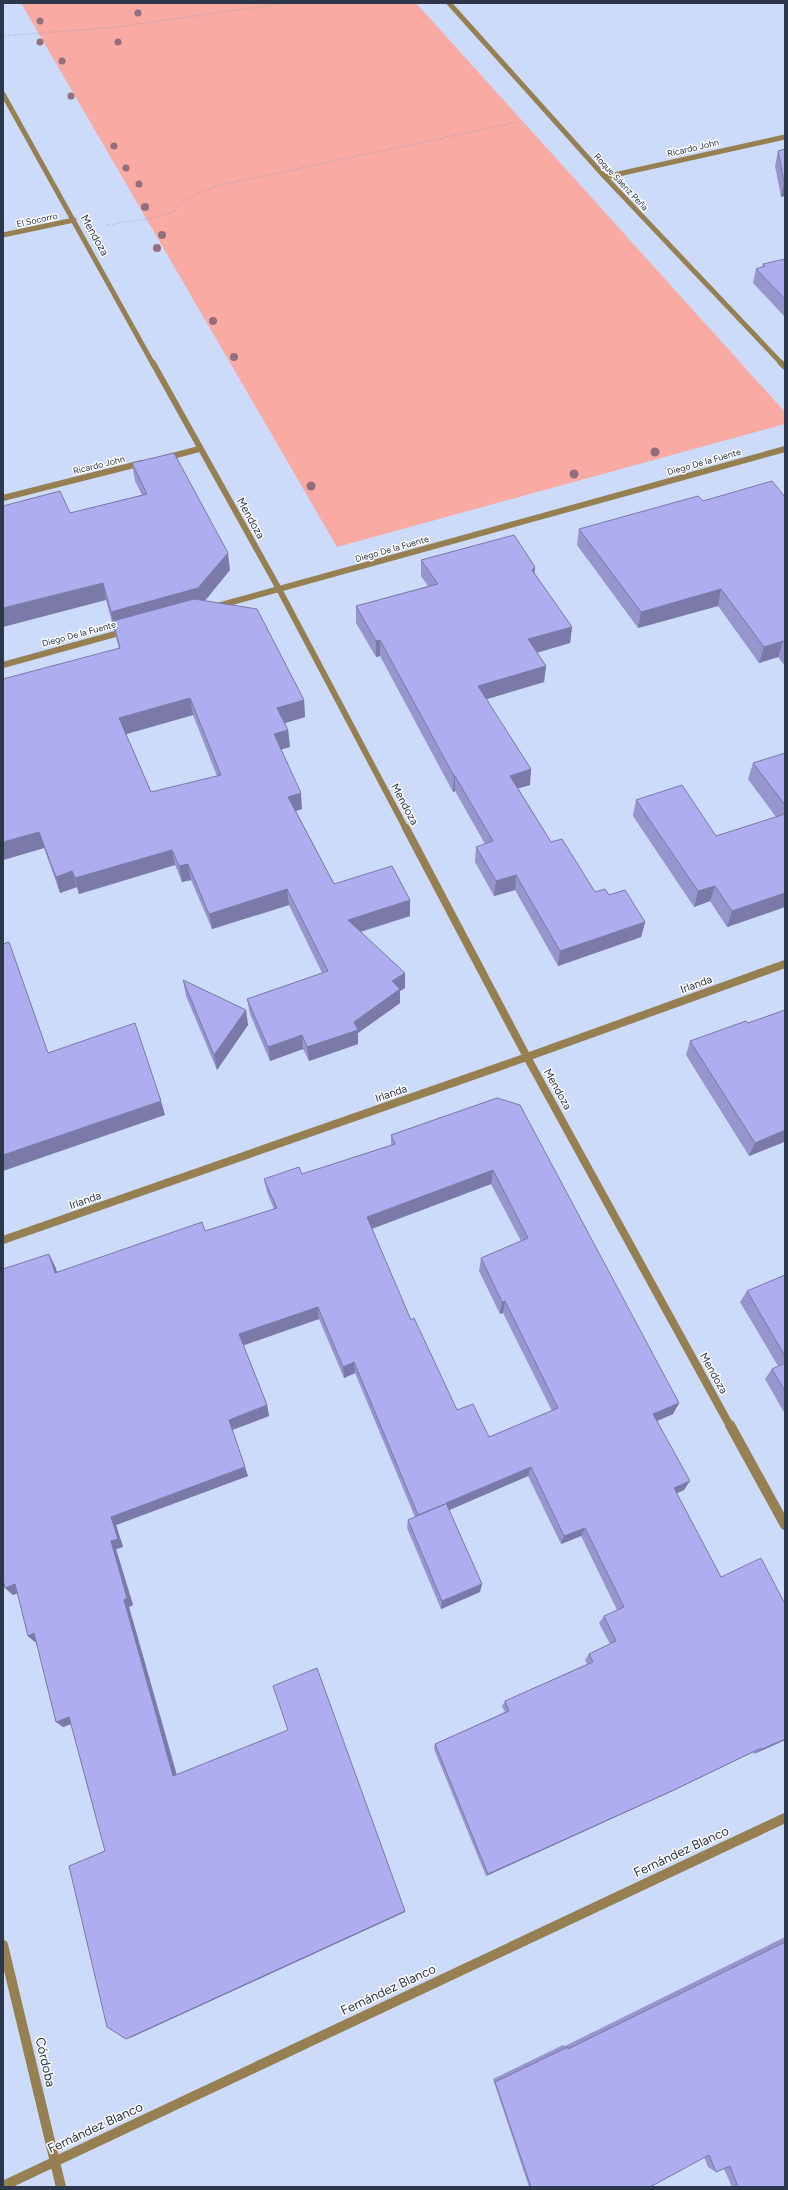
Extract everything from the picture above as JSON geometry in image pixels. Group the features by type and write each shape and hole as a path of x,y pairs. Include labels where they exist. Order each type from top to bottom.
{"street":[{"name":"Roque Sáenz Peña","path":"449,3 605,177 785,367"},
{"name":"Mendoza","path":"3,94 278,589 527,1057 785,1525"},
{"name":"Ricardo John","path":"605,177 785,137"},
{"name":"El Socorro","path":"3,235 74,220"},
{"path":"162,459 200,449"},
{"name":"Diego De la Fuente","path":"210,608 785,449"},
{"name":"Ricardo John","path":"3,498 147,462"},
{"name":"Diego De la Fuente","path":"3,665 133,629"},
{"name":"Irlanda","path":"3,1240 527,1057 785,964"},
{"name":"Fernández Blanco","path":"3,2186 785,1818"},
{"name":"Córdoba","path":"3,1945 61,2187"}],"path":[{"path":"3,36 116,27 286,3"},
{"path":"79,229 158,217 172,212 188,198 212,187 549,115"}],"shaded area":[{"path":"21,3 416,3 785,412 785,424 337,547"}],"building":[{"path":"785,149 785,182 784,182 778,151"},
{"path":"785,259 785,299 756,269 765,266 763,264"},
{"path":"174,453 228,553 198,588 111,612 103,583 3,608 3,506 60,491 70,513 147,494 132,463"},
{"path":"772,481 785,497 785,643 783,641 764,647 721,589 641,612 579,529 698,496 703,501"},
{"path":"514,535 535,567 532,570 572,627 528,639 546,666 478,686 531,769 510,776 551,842 562,839 595,892 605,889 609,895 625,890 645,922 560,951 516,875 496,881 476,847 493,841 454,776 380,640 376,641 356,606 438,584 421,560"},
{"path":"194,599 257,609 304,700 277,708 288,730 274,734 301,793 288,797 334,884 392,866 410,900 348,920 405,973 392,981 400,989 354,1022 358,1030 307,1047 302,1035 268,1047 247,999 328,971 287,889 209,914 188,864 179,866 172,850 75,878 72,871 56,877 39,832 3,842 3,679 120,648 113,621","holes":["190,698 221,775 151,792 119,718"]},
{"path":"785,753 785,805 753,763"},
{"path":"682,785 716,836 785,814 785,893 732,911 715,886 698,891 636,800"},
{"path":"9,942 48,1053 135,1023 161,1101 3,1155 3,944"},
{"path":"183,980 246,1010 214,1055"},
{"path":"785,1010 785,1130 755,1143 690,1041 746,1021 748,1023"},
{"path":"497,1098 520,1105 679,1403 653,1414 690,1481 674,1488 721,1577 761,1558 785,1604 785,1739 762,1749 761,1748 674,1790 488,1874 435,1744 509,1711 505,1701 593,1662 589,1654 616,1641 604,1616 624,1607 585,1528 564,1536 531,1467 446,1503 482,1584 442,1601 408,1520 445,1504 418,1515 354,1362 343,1367 318,1307 239,1334 267,1405 229,1420 245,1467 111,1517 118,1539 111,1541 127,1598 124,1600 173,1776 288,1730 273,1686 317,1668 405,1911 126,2039 107,2027 69,1866 105,1851 69,1717 56,1722 34,1633 28,1636 15,1584 5,1588 3,1580 3,1269 49,1254 55,1273 202,1222 205,1231 277,1208 264,1179 299,1167 302,1174 395,1144 391,1135","holes":["493,1170 528,1238 481,1258 502,1302 505,1301 558,1408 489,1437 473,1404 457,1410 414,1318 411,1320 367,1217"]},
{"path":"785,1275 785,1356 747,1291"},
{"path":"785,1363 785,1391 772,1369"},
{"path":"785,1942 785,2187 738,2187 730,2166 716,2172 709,2155 650,2187 531,2187 495,2082 568,2047 568,2049"}]}
